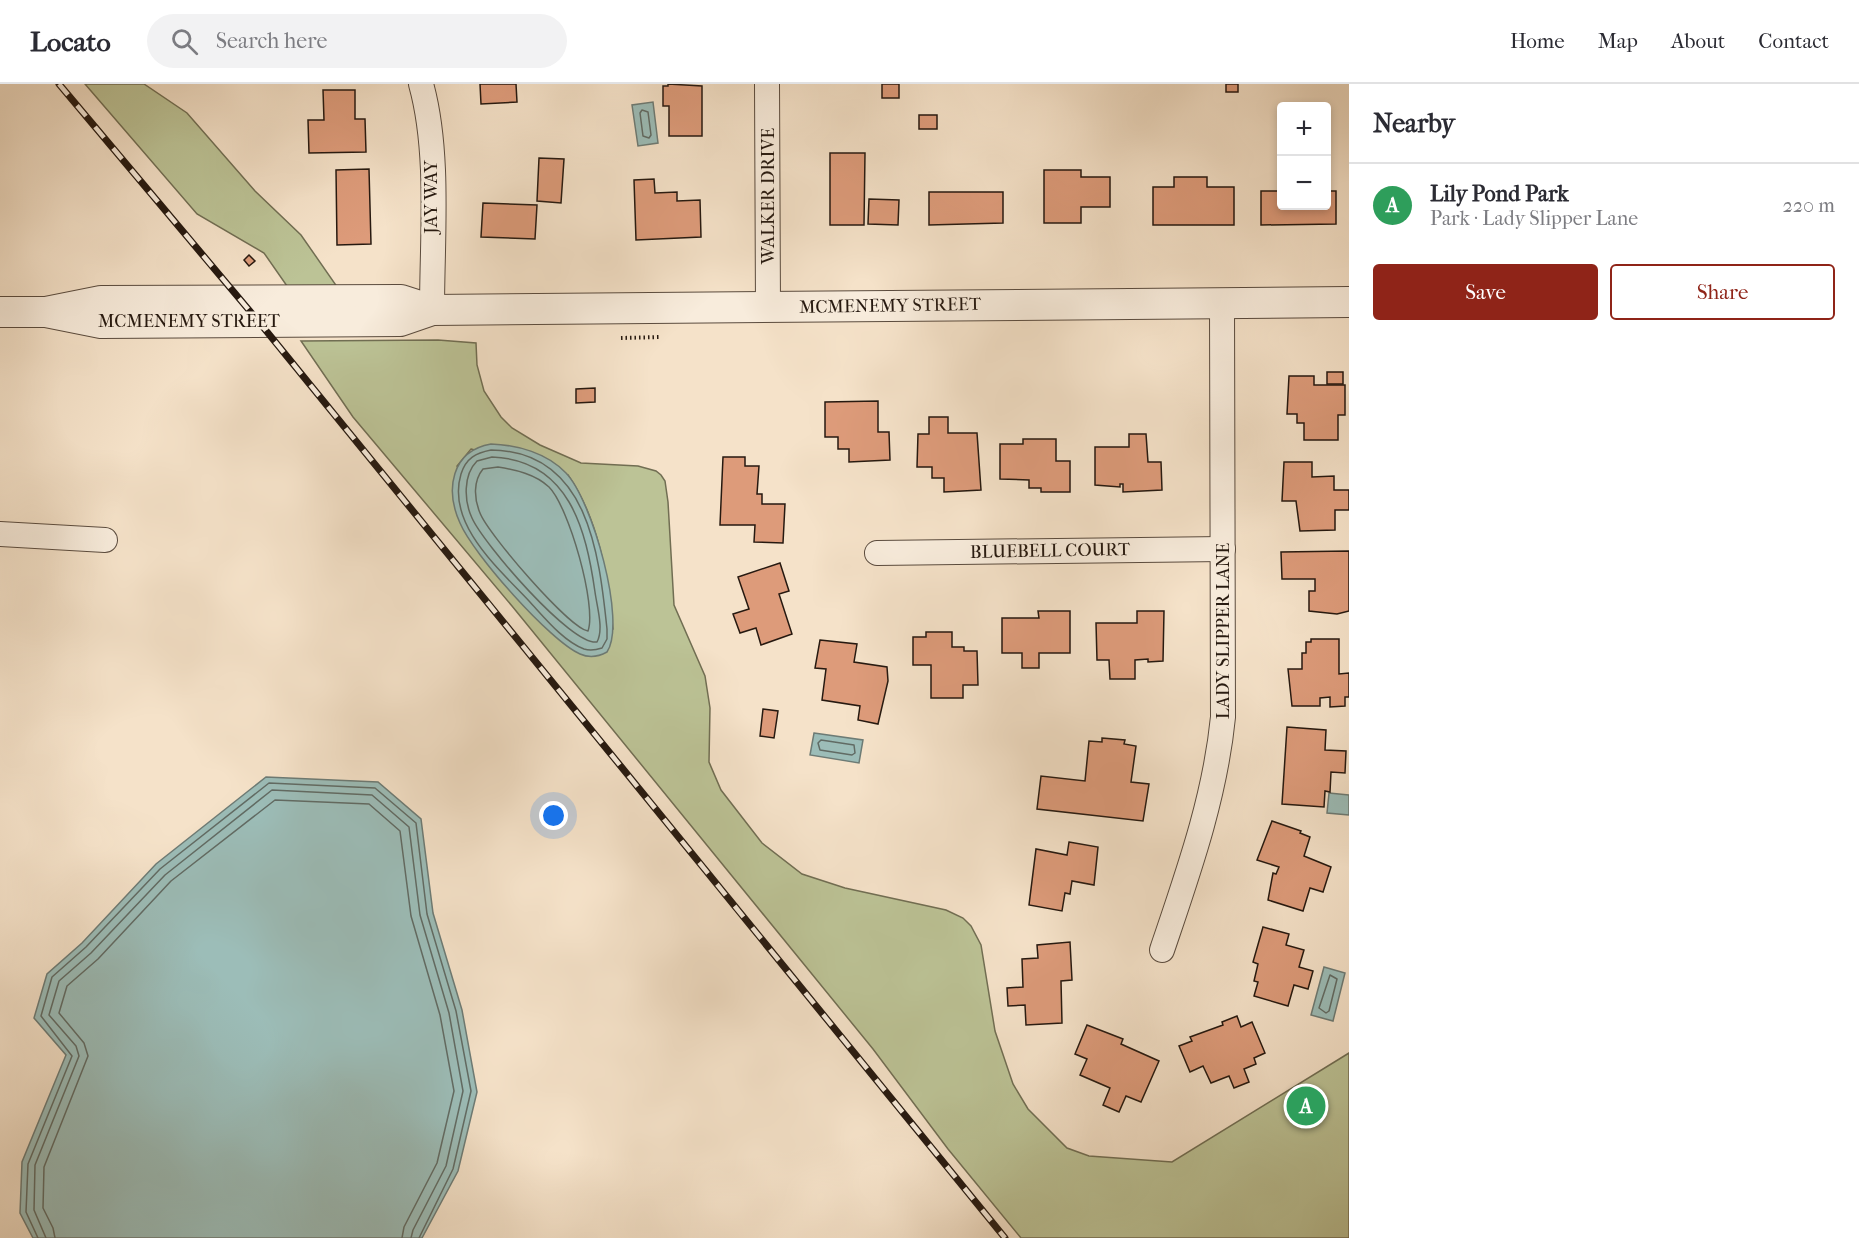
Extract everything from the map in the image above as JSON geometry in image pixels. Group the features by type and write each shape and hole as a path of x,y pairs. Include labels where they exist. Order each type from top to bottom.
{"street":[{"name":"JAY WAY","path":"421,84 429,114 431,145 432,310"},
{"name":"WALKER DRIVE","path":"767,84 768,308"},
{"name":"MCMENEMY STREET","path":"0,312 46,312 100,301 401,300 432,310 1349,302"},
{"name":"LADY SLIPPER LANE","path":"1162,950 1203,828 1218,763 1224,702 1222,304"},
{"path":"0,534 105,540"},
{"name":"BLUEBELL COURT","path":"877,553 1223,549"}],"green space":[{"path":"85,84 144,84 187,113 255,191 301,235 340,291 287,286 264,253 197,214"},
{"path":"438,340 476,343 477,365 484,391 501,417 512,428 540,445 581,463 638,466 656,471 661,475 665,481 668,502 674,605 705,676 710,708 709,762 721,790 762,843 802,874 845,888 946,910 963,918 971,926 981,945 995,1031 1013,1084 1028,1109 1067,1148 1089,1156 1172,1162 1349,1053 1349,1238 1021,1238 948,1149 873,1049 512,606 353,417 301,341","holes":["471,449 568,475 587,510 600,548 613,629 572,649 535,615 457,466"]}],"water":[{"path":"653,102 658,143 638,146 632,105"},
{"path":"491,444 522,448 541,455 566,473 576,487 596,534 610,589 613,615 612,637 607,652 597,656 580,654 550,632 496,575 460,523 453,498 455,474 467,455"},
{"path":"814,733 863,740 859,763 810,755"},
{"path":"266,777 378,782 421,819 433,913 462,1010 477,1092 458,1171 422,1238 33,1238 20,1213 22,1162 66,1055 34,1018 47,974 82,943 156,864"},
{"path":"1329,793 1349,795 1349,815 1327,813"},
{"path":"1324,967 1345,973 1333,1021 1311,1015"}],"building":[{"path":"480,84 516,84 517,102 481,104"},
{"path":"668,84 702,86 702,136 669,136 669,106 663,106 663,86 668,86"},
{"path":"882,84 899,84 899,98 882,98"},
{"path":"1226,84 1238,84 1238,92 1226,92"},
{"path":"323,90 355,90 355,119 365,119 366,152 309,153 308,120 324,120"},
{"path":"919,115 937,115 937,129 919,129"},
{"path":"830,153 865,153 864,225 830,225"},
{"path":"539,158 564,159 561,203 537,201"},
{"path":"369,169 371,244 337,245 336,170"},
{"path":"1044,170 1081,170 1081,177 1110,177 1110,207 1081,207 1081,223 1044,223"},
{"path":"1174,177 1207,177 1207,187 1234,187 1234,225 1153,225 1153,187 1174,187"},
{"path":"654,179 655,193 677,192 677,201 700,200 701,237 636,240 634,180"},
{"path":"1261,191 1277,191 1277,210 1331,210 1331,191 1336,191 1336,224 1261,225"},
{"path":"929,192 1003,192 1003,223 929,225"},
{"path":"869,199 899,200 898,225 868,224"},
{"path":"483,203 537,205 535,239 481,237"},
{"path":"249,255 255,261 249,266 244,260"},
{"path":"1327,372 1343,372 1343,384 1327,384"},
{"path":"1289,376 1314,376 1314,385 1345,385 1345,415 1338,415 1338,440 1304,440 1304,423 1297,423 1297,414 1287,414"},
{"path":"595,388 595,402 576,403 576,389"},
{"path":"878,401 878,432 889,432 890,460 849,462 849,449 838,449 838,437 825,437 825,402"},
{"path":"929,417 948,417 948,433 977,433 981,490 944,492 944,478 932,478 932,467 917,467 918,434 929,434"},
{"path":"1129,434 1146,434 1148,462 1161,462 1162,490 1123,492 1123,484 1120,484 1120,487 1095,485 1095,447 1129,447"},
{"path":"1023,439 1056,439 1056,461 1070,461 1070,492 1041,492 1041,488 1029,488 1029,480 1000,479 1000,444 1023,444"},
{"path":"723,457 745,457 745,466 759,466 757,494 762,494 762,504 785,504 783,543 754,542 755,525 720,525"},
{"path":"1284,462 1312,462 1312,477 1334,476 1334,490 1349,490 1349,510 1335,510 1335,530 1300,531 1296,501 1282,501"},
{"path":"1349,551 1349,611 1337,614 1309,611 1309,591 1315,591 1315,579 1282,579 1281,552"},
{"path":"780,563 789,591 779,594 792,634 761,645 756,628 740,633 733,614 749,609 738,577"},
{"path":"1038,611 1070,611 1070,653 1039,653 1039,668 1022,668 1022,653 1002,653 1002,618 1039,618"},
{"path":"1137,611 1164,611 1163,661 1135,660 1135,679 1110,679 1109,660 1097,660 1096,623 1137,623"},
{"path":"926,632 952,632 952,647 964,647 964,651 977,651 978,685 963,685 963,698 931,698 931,665 913,665 913,637 926,637"},
{"path":"1311,639 1339,639 1339,674 1349,673 1349,697 1345,697 1345,706 1330,707 1330,697 1320,698 1320,706 1292,706 1288,669 1302,669 1302,653 1306,653 1306,642 1311,642"},
{"path":"820,640 857,644 854,662 887,667 888,681 878,724 858,720 860,706 822,700 826,669 815,668"},
{"path":"763,709 778,711 774,738 760,736"},
{"path":"1287,727 1326,730 1325,750 1346,751 1345,773 1331,772 1330,792 1325,791 1324,807 1282,804"},
{"path":"1102,738 1125,740 1124,744 1136,746 1131,782 1149,784 1143,821 1037,809 1041,776 1085,781 1089,741 1102,742"},
{"path":"1272,821 1301,831 1300,833 1310,837 1304,856 1331,867 1323,892 1310,888 1303,911 1268,900 1273,873 1276,874 1279,867 1257,860"},
{"path":"1069,842 1098,847 1094,885 1072,881 1070,894 1065,893 1062,911 1029,905 1036,849 1067,855"},
{"path":"1263,927 1289,934 1286,945 1304,950 1299,967 1313,971 1308,989 1294,985 1288,1006 1254,996 1258,982 1254,981 1258,964 1253,962"},
{"path":"1070,942 1072,980 1061,981 1062,1023 1026,1025 1025,1005 1008,1006 1007,988 1023,987 1022,959 1038,958 1037,945"},
{"path":"1237,1016 1241,1027 1252,1022 1265,1053 1254,1058 1256,1064 1244,1069 1249,1082 1234,1088 1229,1076 1211,1083 1203,1066 1190,1072 1179,1046 1192,1041 1190,1037 1223,1025 1222,1022"},
{"path":"1087,1025 1123,1039 1121,1044 1159,1061 1141,1102 1126,1096 1119,1112 1103,1105 1110,1088 1080,1075 1087,1059 1075,1054"}],"railway":[{"path":"59,84 259,322 1005,1238"}],"place":[{"name":"Lily Pond Park","path":"1306,1106"}]}
